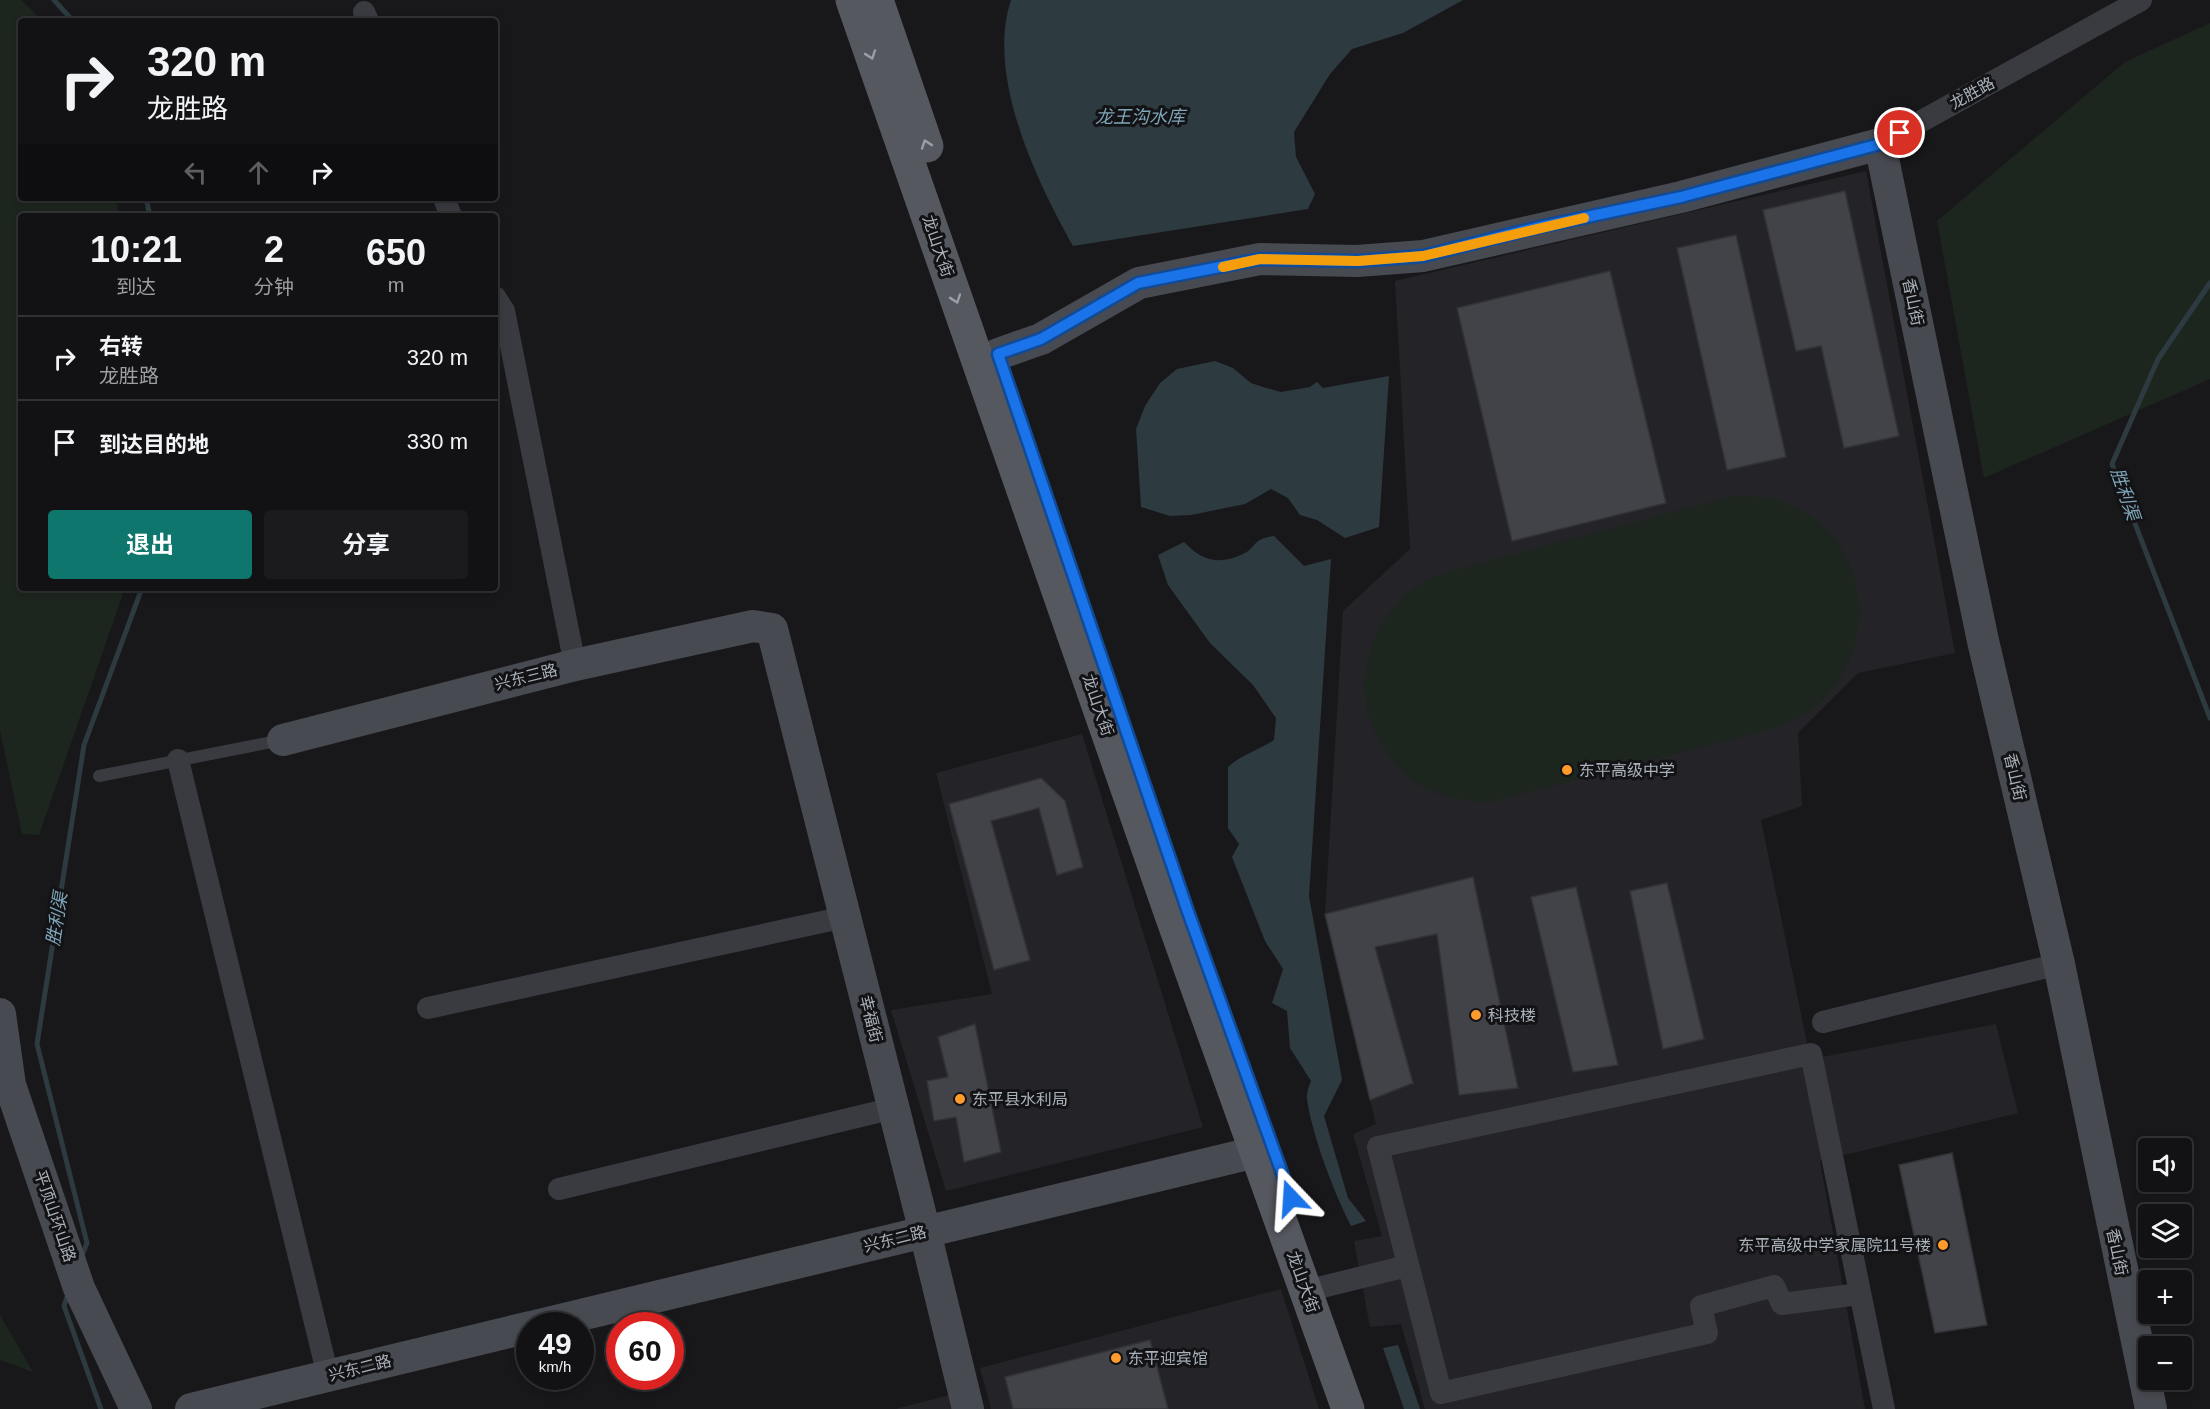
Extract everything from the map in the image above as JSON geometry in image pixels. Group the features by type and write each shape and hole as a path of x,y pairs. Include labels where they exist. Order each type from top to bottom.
{"main road":[{"name":"龙山大街","path":"852,0 1348,1409"},
{"name":"龙山大街","path":"877,0 1187,909 1366,1409"}],"street":[{"name":"龙胜路","path":"998,354 1041,339 1138,283 1260,259 1358,261 1423,256 1535,228 1681,197 1880,144 2141,0"},
{"name":"香山街","path":"1880,144 1983,641 2059,964 2151,1409"},
{"path":"498,301 504,310 575,665"},
{"name":"兴东三路","path":"283,740 575,665 753,626 772,629"},
{"name":"幸福街","path":"772,629 926,1232 968,1409"},
{"path":"178,760 328,1376"},
{"path":"428,1008 845,917"},
{"path":"1823,1022 2059,964"},
{"name":"平顶山环山路","path":"0,1014 10,1085 79,1288 136,1409"},
{"path":"1859,1294 1782,1304 1774,1286 1701,1306 1707,1334 1441,1393 1378,1147 1811,1054 1884,1409"},
{"path":"559,1189 894,1107"},
{"name":"兴东二路","path":"593,1312 1256,1152"},
{"path":"1323,1287 1407,1266"},
{"name":"兴东二路","path":"191,1409 516,1330"}],"lane":[{"path":"99,776 283,740"}],"shaded area":[{"path":"0,0 21,0 40,18 18,18 18,201 116,201 119,213 18,213 18,591 124,591 39,835 22,834 0,730"},
{"path":"2210,23 2210,379 1984,478 1937,221 2125,62"},
{"name":"东平高级中学","path":"1866,171 1955,653 1858,673 1798,733 1802,806 1761,820 1807,1043 1806,1060 1996,1024 2018,1113 1820,1161 1865,1409 1425,1409 1401,1324 1370,1327 1354,1241 1382,1236 1353,1134 1376,1124 1325,914 1343,611 1410,549 1395,281"},
{"path":"1736,495 1780,501 1815,519 1836,541 1851,567 1858,596 1858,626 1851,656 1837,683 1811,711 1775,728 1488,803 1454,798 1430,791 1400,770 1391,759 1372,726 1366,703 1365,680 1368,657 1376,635 1388,615 1404,597 1423,582 1462,568"},
{"path":"1082,734 1203,1127 946,1191 891,1010 992,994 936,773"},
{"path":"1281,1289 1319,1409 991,1409 980,1368"},
{"path":"0,1315 33,1372 0,1360"},
{"path":"950,1395 954,1409 895,1409"}],"water":[{"name":"龙王沟水库","path":"1011,0 1463,0 1403,33 1352,49 1330,74 1294,132 1296,157 1315,194 1308,209 1073,246 1031,159 1010,94 1005,61 1005,30"},
{"path":"1215,361 1233,368 1251,383 1281,392 1310,387 1317,382 1323,388 1389,376 1379,527 1345,538 1317,520 1300,515 1288,498 1271,489 1245,504 1191,515 1170,516 1141,507 1136,429 1145,406 1160,383 1177,369"},
{"path":"1274,536 1304,566 1331,559 1309,896 1342,1080 1324,1116 1348,1198 1366,1221 1351,1226 1331,1181 1319,1146 1307,1097 1311,1081 1290,1048 1287,1011 1272,1003 1283,969 1265,941 1232,857 1239,844 1228,828 1228,767 1274,740 1276,718 1253,685 1210,643 1168,585 1158,555 1184,542 1204,557 1226,560 1248,551 1262,539"},
{"path":"1398,1345 1420,1409 1404,1409 1383,1348"}],"building":[{"path":"1845,191 1899,436 1844,448 1821,346 1796,351 1763,210"},
{"path":"1736,235 1786,457 1727,470 1677,248"},
{"path":"1610,271 1666,503 1512,541 1457,308"},
{"path":"1041,778 1065,801 1083,867 1057,875 1039,808 991,821 1030,960 994,970 949,804"},
{"name":"科技楼","path":"1473,877 1518,1088 1459,1095 1437,934 1375,947 1413,1083 1370,1100 1325,914"},
{"path":"1667,883 1704,1039 1663,1049 1630,891"},
{"path":"1576,887 1618,1065 1573,1072 1531,897"},
{"name":"东平县水利局","path":"975,1024 1001,1152 964,1162 956,1117 934,1121 927,1081 948,1077 938,1037"},
{"name":"东平高级中学家属院11号楼","path":"1952,1153 1987,1325 1935,1333 1899,1165"},
{"name":"东平迎宾馆","path":"1150,1340 1168,1409 1013,1409 1005,1377"}],"waterway":[{"name":"胜利渠","path":"54,0 70,18"},
{"name":"胜利渠","path":"147,201 149,213"},
{"name":"胜利渠","path":"2210,283 2158,359 2112,464 2210,718"},
{"name":"胜利渠","path":"83,1253 87,1243 37,1044 84,745 141,591"},
{"name":"胜利渠","path":"67,1297 64,1306 101,1409"}],"slow traffic":[{"path":"1223,267 1260,259 1358,261 1423,256 1584,218"}],"place":[{"name":"东平高级中学","path":"1567,770"},
{"name":"科技楼","path":"1476,1015"},
{"name":"东平县水利局","path":"960,1099"},
{"name":"东平高级中学家属院11号楼","path":"1943,1245"},
{"name":"东平迎宾馆","path":"1116,1358"}],"route":[{"path":"1291,1198 1187,909 998,354 1041,339 1138,283 1260,259 1358,261 1423,256 1535,228 1681,197 1880,144 1900,133"}]}
